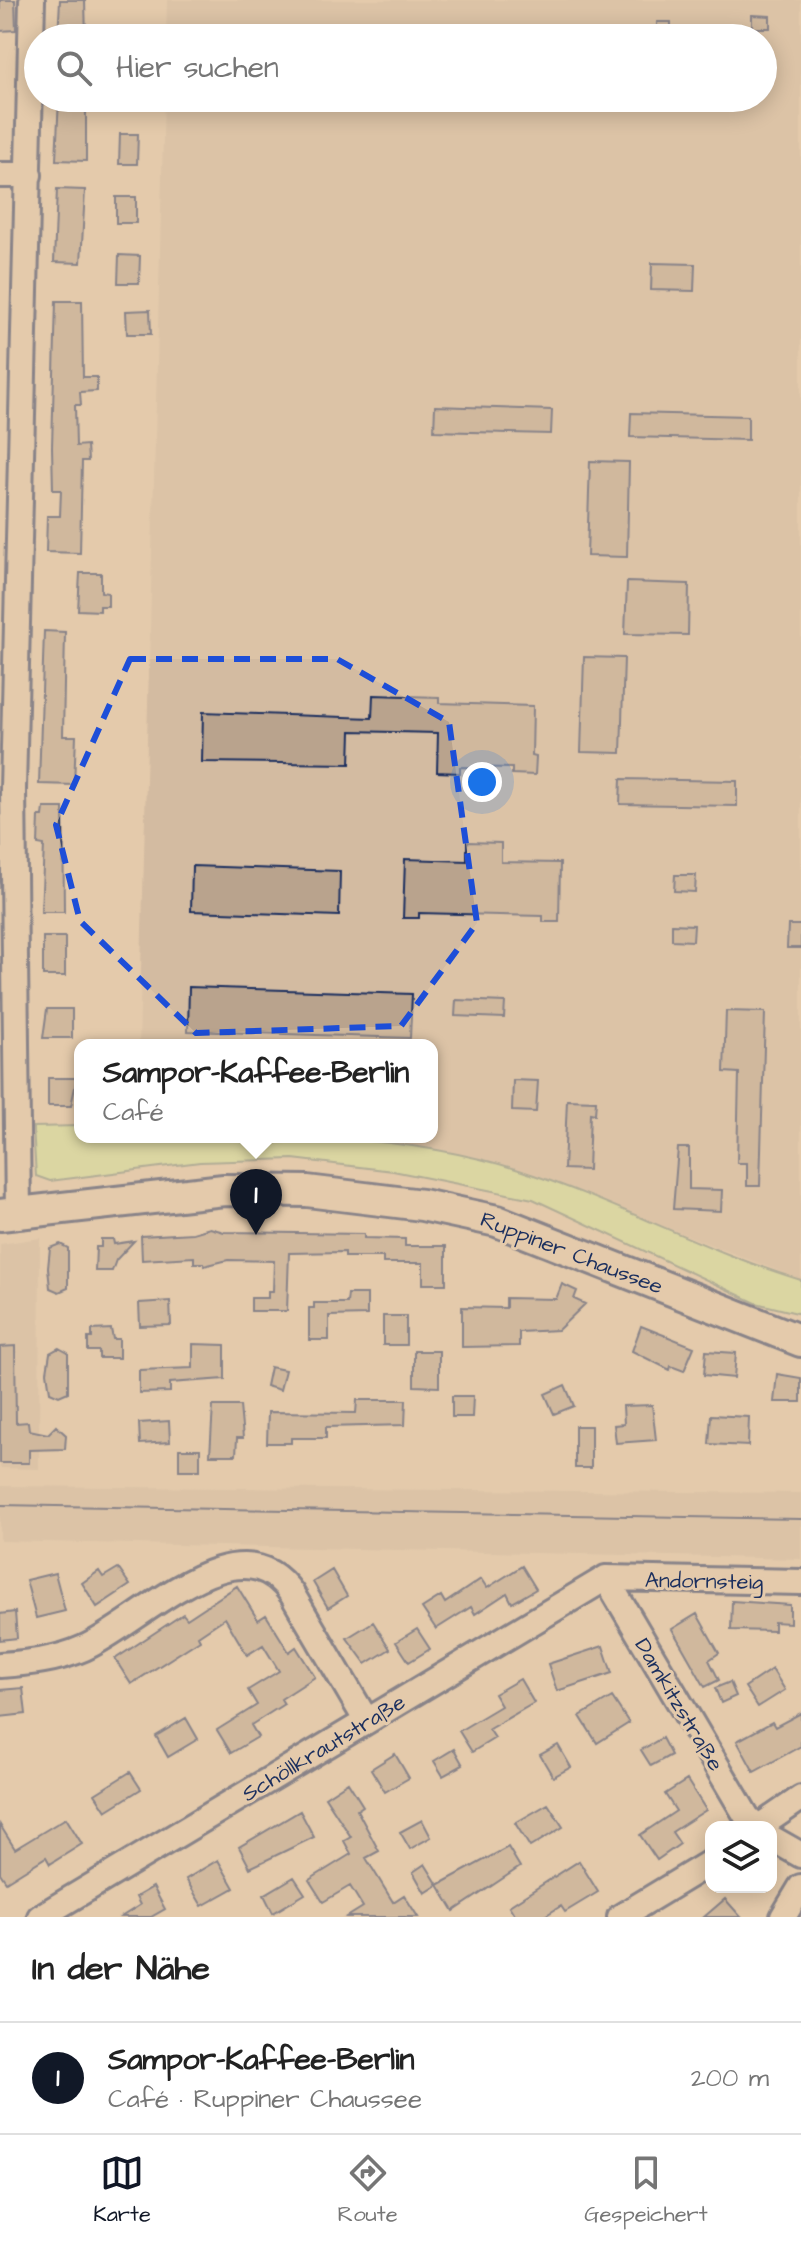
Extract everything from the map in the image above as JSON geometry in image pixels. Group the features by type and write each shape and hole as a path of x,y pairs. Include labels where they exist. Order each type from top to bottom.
{"main road":[{"name":"Ruppiner Chaussee","path":"9,1214 224,1190 307,1191 422,1205 497,1221 801,1341"}],"street":[{"path":"32,0 32,24"},
{"path":"9,1214 7,790 10,592 30,112"},
{"path":"0,175 29,175"},
{"path":"0,1665 46,1661 85,1647 216,1568 264,1568 281,1578 292,1594 366,1720"},
{"name":"Andornsteig","path":"606,1578 801,1582"},
{"name":"Schöllkrautstraße","path":"40,1917 606,1578"},
{"name":"Damkitzstraße","path":"606,1578 751,1821"},
{"path":"767,1821 801,1798"},
{"path":"777,1841 801,1855"},
{"path":"620,1917 705,1866"},
{"path":"783,1917 801,1887"}],"highlighted area":[{"path":"130,659 337,659 449,722 477,923 401,1026 196,1033 80,921 56,825"}],"shaded area":[{"path":"167,0 801,0 801,1280 518,1170 420,1149 365,1143 438,1143 438,1039 139,1039 164,112 777,112 777,24 166,24"},
{"path":"40,1238 39,1469 0,1468 0,1244"},
{"path":"0,1486 801,1493 801,1559 0,1541"}],"green space":[{"path":"74,1126 74,1143 384,1143 466,1156 555,1182 730,1255 801,1280 801,1314 756,1303 533,1199 393,1171 293,1159 200,1162 50,1181 36,1176 33,1127"}],"building":[{"path":"0,0 15,0 16,30 0,31"},
{"path":"60,0 85,0 86,24 59,24"},
{"path":"752,15 770,16 770,24 752,24"},
{"path":"58,112 86,112 86,161 56,160"},
{"path":"120,134 138,134 137,164 119,164"},
{"path":"57,189 85,190 81,263 54,262"},
{"path":"116,197 136,197 136,223 116,223"},
{"path":"119,255 140,256 139,283 118,283"},
{"path":"652,263 695,264 694,291 651,290"},
{"path":"56,301 82,301 83,377 97,377 97,391 80,392 81,405 75,405 76,446 87,445 88,461 82,461 80,553 46,552 47,516 60,516 61,490 53,490 52,447"},
{"path":"150,310 151,334 127,334 126,311"},
{"path":"435,406 552,410 551,434 434,431"},
{"path":"631,413 748,416 748,440 630,437"},
{"path":"590,461 629,462 627,557 587,556"},
{"path":"80,573 101,573 101,592 108,593 108,606 100,606 100,611 78,610"},
{"path":"627,582 689,584 688,635 625,634"},
{"path":"44,631 65,632 63,736 76,736 74,785 39,784"},
{"path":"584,657 624,658 621,753 581,752"},
{"path":"373,695 439,697 439,703 533,706 532,756 536,757 535,775 512,774 512,768 460,767 460,773 437,772 438,733 351,731 350,764 202,762 203,712 372,718"},
{"path":"621,779 737,781 737,806 620,804"},
{"path":"44,808 63,808 64,912 41,912 44,845 38,844 39,816 43,816"},
{"path":"467,842 501,843 501,862 560,863 559,922 543,922 543,916 419,913 419,918 403,918 405,859 467,861"},
{"path":"192,866 340,871 339,916 191,911"},
{"path":"675,875 696,875 695,892 674,891"},
{"path":"672,924 694,925 693,941 672,940"},
{"path":"788,925 801,925 801,948 787,948"},
{"path":"43,937 65,937 65,976 43,976"},
{"path":"189,987 412,994 410,1038 188,1031"},
{"path":"456,1000 505,1002 504,1018 455,1016"},
{"path":"47,1009 72,1009 72,1038 43,1038"},
{"path":"726,1011 765,1012 760,1186 747,1186 747,1163 737,1163 739,1073 724,1072"},
{"path":"48,1078 74,1078 71,1106 48,1106"},
{"path":"513,1080 538,1081 536,1112 512,1111"},
{"path":"567,1100 596,1101 595,1114 590,1113 588,1170 564,1169"},
{"path":"678,1148 689,1148 689,1189 722,1190 721,1211 673,1209"},
{"path":"210,1228 224,1232 364,1234 364,1238 405,1239 405,1246 446,1246 446,1284 423,1284 423,1263 383,1263 383,1257 345,1257 345,1252 289,1253 287,1311 251,1311 251,1298 268,1298 268,1291 273,1291 274,1261 228,1260 204,1266 204,1263 194,1263 194,1257 142,1260 141,1236 193,1233"},
{"path":"101,1239 113,1239 114,1244 134,1241 116,1260 112,1271 95,1271 96,1247 101,1247"},
{"path":"60,1244 68,1248 68,1288 59,1292 50,1288 48,1268 50,1248"},
{"path":"562,1284 577,1291 574,1299 585,1304 558,1330 519,1332 519,1346 462,1347 462,1307 506,1308 506,1298 556,1299"},
{"path":"348,1294 367,1294 367,1315 329,1316 329,1340 309,1340 309,1308 314,1308 314,1303 347,1303"},
{"path":"170,1301 171,1325 140,1326 139,1303"},
{"path":"383,1316 406,1316 406,1345 383,1345"},
{"path":"641,1326 694,1347 684,1371 671,1366 670,1370 632,1351"},
{"path":"111,1329 113,1339 119,1339 119,1358 99,1358 99,1351 88,1351 88,1338 92,1338 92,1330"},
{"path":"193,1344 225,1345 225,1379 170,1383 170,1392 139,1393 139,1370 193,1368"},
{"path":"15,1346 16,1423 28,1422 29,1430 48,1434 56,1426 66,1435 65,1449 29,1450 29,1463 0,1463 0,1347"},
{"path":"59,1348 68,1353 68,1392 59,1396 50,1392 47,1372 50,1353"},
{"path":"414,1351 439,1351 439,1387 414,1386"},
{"path":"706,1351 736,1353 734,1378 704,1375"},
{"path":"270,1367 285,1370 280,1390 266,1386"},
{"path":"777,1374 801,1378 801,1402 774,1402"},
{"path":"565,1385 574,1406 554,1414 545,1394"},
{"path":"452,1396 473,1396 472,1417 452,1417"},
{"path":"357,1400 406,1400 405,1425 326,1427 326,1438 291,1438 291,1443 267,1443 268,1412 356,1413"},
{"path":"652,1405 656,1440 616,1443 614,1425 624,1424 623,1406"},
{"path":"213,1406 240,1406 243,1438 237,1438 236,1455 210,1455"},
{"path":"711,1415 749,1417 748,1446 709,1444"},
{"path":"169,1421 170,1442 140,1444 139,1423"},
{"path":"575,1426 591,1426 591,1468 575,1468"},
{"path":"179,1449 200,1449 200,1470 179,1470"},
{"path":"522,1566 536,1589 512,1603 507,1593 475,1614 471,1607 436,1629 422,1608 441,1596 445,1603 481,1579 487,1588"},
{"path":"118,1568 130,1585 97,1607 82,1583 99,1571 103,1577"},
{"path":"332,1570 347,1596 328,1608 313,1582"},
{"path":"55,1573 65,1611 36,1618 26,1580"},
{"path":"237,1586 258,1620 266,1615 289,1652 296,1647 315,1677 281,1699 284,1704 251,1725 258,1737 231,1753 217,1730 257,1705 248,1690 279,1671 263,1645 247,1655 225,1618 198,1636 200,1640 131,1684 115,1659 183,1614 187,1619"},
{"path":"732,1601 790,1605 790,1623 774,1622 774,1631 731,1630"},
{"path":"15,1612 17,1638 0,1640 0,1614"},
{"path":"697,1614 719,1653 709,1660 719,1680 705,1687 672,1629"},
{"path":"373,1622 390,1649 366,1664 347,1638"},
{"path":"417,1629 430,1649 409,1662 396,1642"},
{"path":"603,1646 612,1673 557,1691 548,1664"},
{"path":"772,1669 785,1690 758,1707 745,1687"},
{"path":"520,1679 534,1703 489,1729 495,1738 472,1752 459,1731 501,1706 494,1694"},
{"path":"730,1682 736,1696 721,1703 715,1688"},
{"path":"23,1688 26,1714 0,1717 0,1690"},
{"path":"612,1697 629,1723 597,1743 580,1716"},
{"path":"801,1713 801,1746 754,1772 737,1741 772,1722 775,1727"},
{"path":"186,1718 198,1739 168,1757 156,1736"},
{"path":"662,1738 671,1755 651,1766 641,1750"},
{"path":"558,1745 571,1767 553,1777 540,1755"},
{"path":"454,1749 463,1765 443,1776 434,1761"},
{"path":"395,1754 409,1778 385,1792 371,1769"},
{"path":"130,1772 141,1789 106,1811 95,1794"},
{"path":"687,1780 706,1810 672,1832 680,1844 657,1860 640,1835 676,1811 665,1794"},
{"path":"348,1782 363,1806 357,1810 379,1851 366,1858 393,1902 404,1895 418,1917 347,1917 363,1907 350,1886 323,1902 309,1880 351,1854 344,1841 351,1837 325,1797"},
{"path":"548,1804 563,1827 530,1847 515,1823"},
{"path":"300,1811 314,1837 250,1868 239,1847"},
{"path":"66,1818 82,1844 50,1864 46,1857 6,1882 0,1873 0,1825 15,1849"},
{"path":"422,1820 431,1837 410,1849 400,1832"},
{"path":"508,1847 520,1867 454,1911 438,1885"},
{"path":"218,1860 234,1888 202,1906 186,1879"},
{"path":"579,1861 598,1892 565,1912 561,1906 543,1917 516,1917 509,1906"},
{"path":"425,1864 438,1885 425,1893 413,1872"},
{"path":"294,1877 305,1894 273,1913 264,1895"},
{"path":"153,1887 165,1909 151,1917 121,1917 140,1905 136,1897"},
{"path":"725,1899 741,1917 704,1917"}],"tram line":[{"path":"0,1505 801,1519"}],"place":[{"name":"Sampor-Kaffee-Berlin","path":"256,1235"}]}
